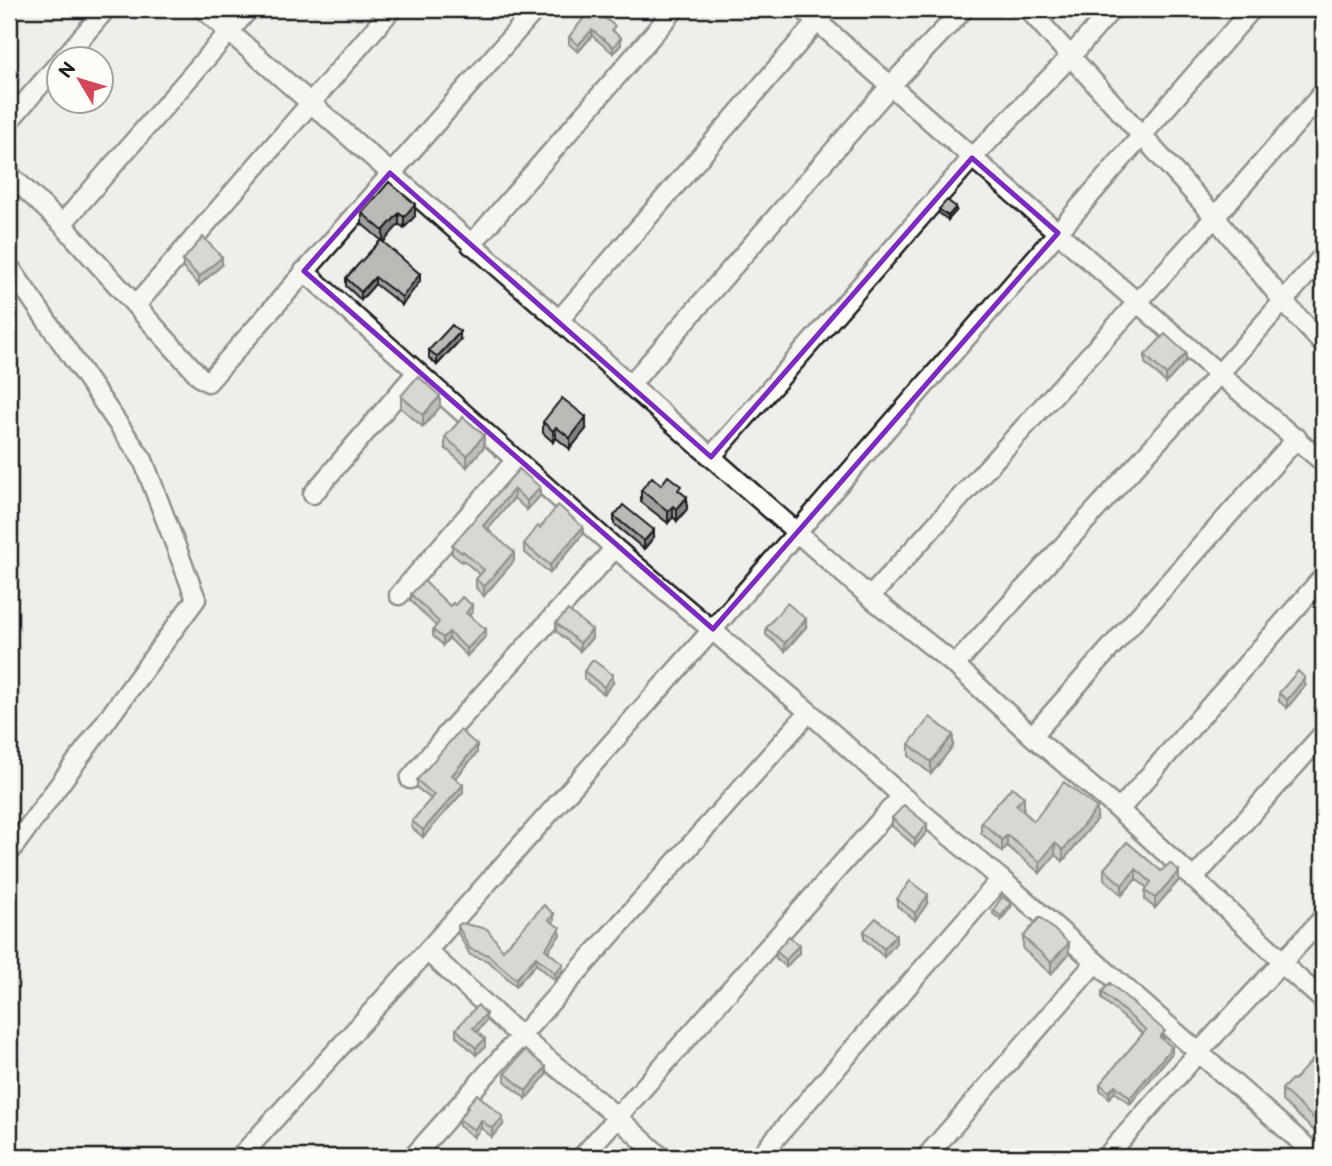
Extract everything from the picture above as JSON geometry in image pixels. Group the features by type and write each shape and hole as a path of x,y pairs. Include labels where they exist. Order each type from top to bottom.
{"street":[{"path":"74,46 106,9"},
{"path":"203,9 559,320 870,597 955,665 1032,736 1119,810 1323,1000"},
{"path":"62,223 249,9"},
{"path":"136,306 392,9"},
{"path":"9,174 62,223 201,379 208,382 536,9"},
{"path":"471,244 675,9"},
{"path":"803,9 823,15 891,85 971,158 1323,462"},
{"path":"630,385 891,85 964,9"},
{"path":"1028,9 1215,217 1283,301 1323,344"},
{"path":"711,457 971,158 1071,56 1112,9"},
{"path":"240,1157 713,629 1252,9"},
{"path":"559,320 823,15"},
{"path":"9,121 46,78"},
{"path":"870,597 1215,217 1323,93"},
{"path":"955,665 1323,256"},
{"path":"9,267 143,460 196,600 9,853"},
{"path":"304,271 615,548 713,629 902,796 1001,879 1198,1053 1307,1154"},
{"path":"313,494 417,372"},
{"path":"1032,736 1297,438"},
{"path":"400,595 516,460"},
{"path":"411,779 447,734 615,548"},
{"path":"1119,810 1323,577"},
{"path":"413,1157 809,712"},
{"path":"1193,879 1323,734"},
{"path":"582,1157 902,796"},
{"path":"759,1157 1001,879"},
{"path":"1106,1157 1323,918"},
{"path":"427,951 520,1036 661,1157"},
{"path":"926,1157 1095,963"}],"highlighted area":[{"path":"972,158 1058,233 713,629 304,271 390,173 711,457"}],"building":[{"path":"591,9 615,26 612,30 621,38 613,47 592,30 578,45 569,37"},
{"path":"389,182 415,204 404,217 399,213 383,231 362,213"},
{"path":"947,200 956,207 948,216 939,209"},
{"path":"203,237 222,257 199,277 183,260"},
{"path":"381,240 420,274 402,297 375,277 361,292 346,278"},
{"path":"452,325 460,332 437,357 429,350"},
{"path":"1165,334 1186,353 1166,375 1145,355"},
{"path":"418,376 440,396 423,415 401,396"},
{"path":"562,398 586,417 570,438 556,427 553,431 543,422"},
{"path":"463,417 484,435 467,456 445,437"},
{"path":"519,469 540,487 527,501 514,489 483,526 514,552 484,587 476,579 484,570 452,545"},
{"path":"668,476 681,486 678,490 687,497 677,509 673,506 668,511 641,490 652,477 661,485"},
{"path":"558,505 583,527 550,565 524,544"},
{"path":"623,505 654,530 644,541 614,516"},
{"path":"424,581 450,606 453,603 455,605 462,597 472,605 466,613 486,629 467,649 449,632 443,638 433,630 439,622 411,594"},
{"path":"787,603 806,619 785,643 766,628"},
{"path":"568,610 592,630 580,643 556,623"},
{"path":"593,660 613,675 604,687 584,671"},
{"path":"1298,671 1305,678 1287,700 1279,693"},
{"path":"930,717 953,735 931,762 909,744"},
{"path":"460,730 477,745 452,775 463,785 423,830 412,821 434,795 417,780"},
{"path":"1064,782 1097,808 1063,850 1055,843 1040,862 1007,835 1002,840 981,822 1012,787 1024,797 1016,805 1034,821"},
{"path":"904,805 927,824 915,839 892,818"},
{"path":"1127,842 1161,871 1170,863 1179,871 1155,898 1145,891 1151,882 1136,869 1122,885 1104,869"},
{"path":"910,881 928,895 915,913 897,899"},
{"path":"1002,897 1011,903 1001,916 993,910"},
{"path":"544,905 554,914 549,920 560,928 545,949 563,964 555,973 536,957 516,979 488,955 470,949 458,926 461,923 487,929 503,950"},
{"path":"1040,917 1069,943 1051,962 1023,937"},
{"path":"876,918 896,935 884,949 864,931"},
{"path":"789,936 799,945 786,960 776,951"},
{"path":"1110,983 1165,1031 1160,1037 1172,1047 1130,1098 1115,1085 1109,1092 1100,1084 1146,1030 1102,992"},
{"path":"478,1005 486,1014 473,1028 485,1039 476,1048 456,1029"},
{"path":"525,1050 546,1067 526,1091 505,1073"},
{"path":"1317,1055 1323,1061 1323,1127 1282,1089"},
{"path":"477,1094 503,1117 492,1129 481,1120 474,1130 459,1119"}]}
